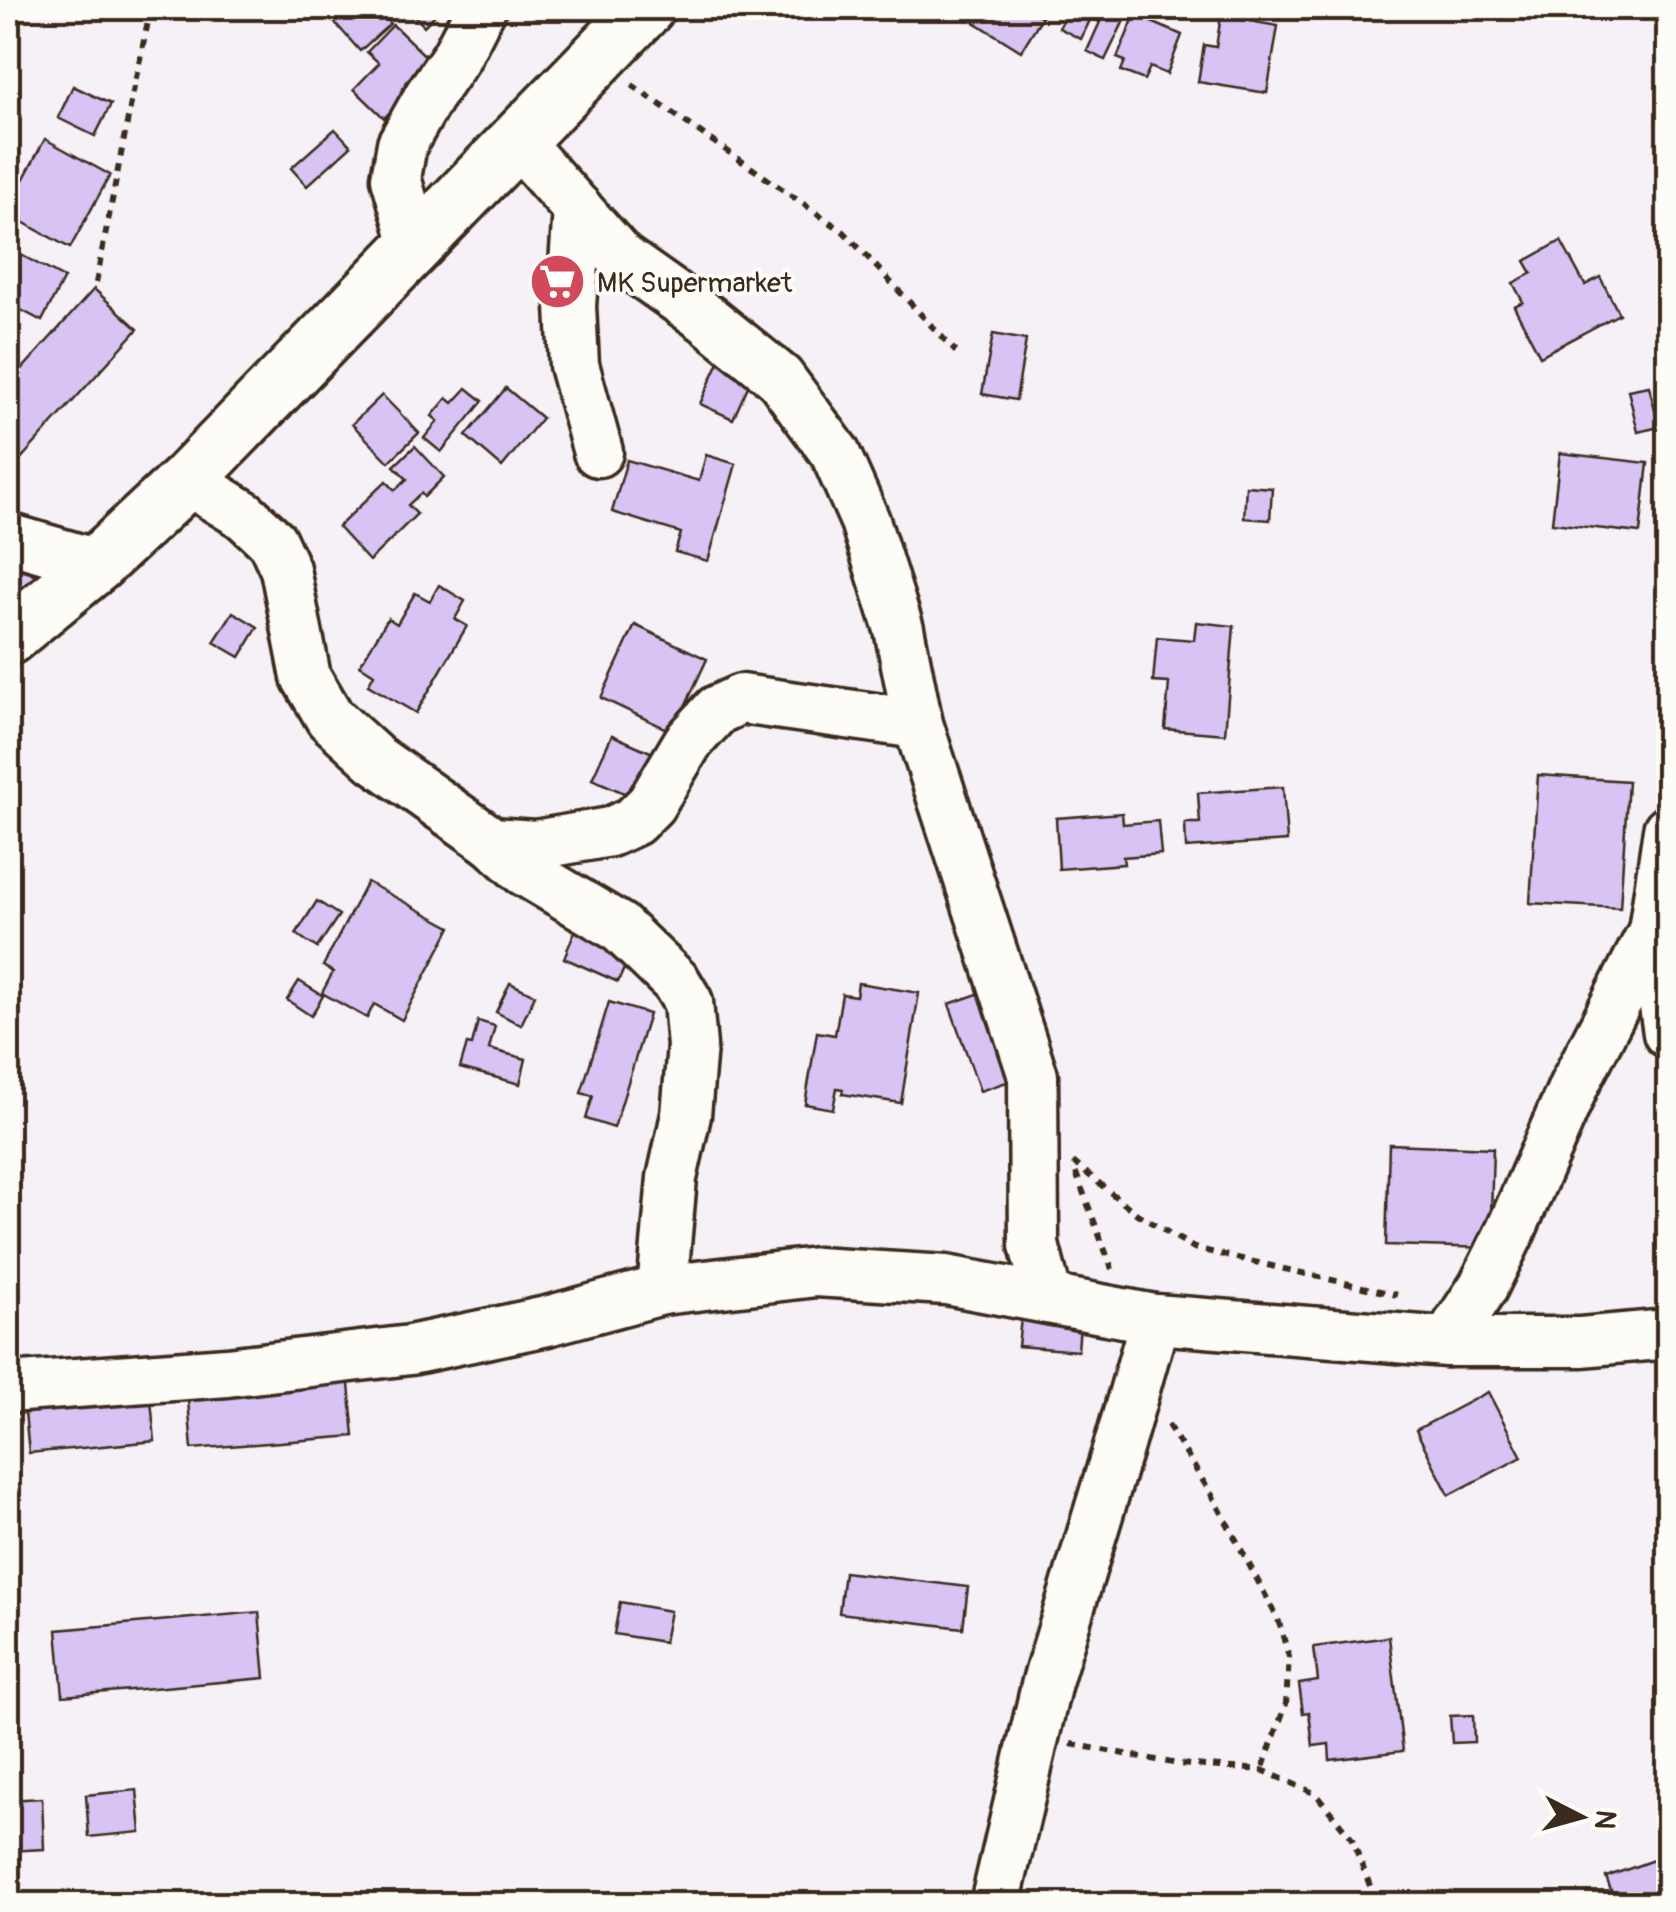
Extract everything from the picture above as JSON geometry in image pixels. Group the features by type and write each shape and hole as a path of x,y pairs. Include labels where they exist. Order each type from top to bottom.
{"main road":[{"path":"8,637 97,564 187,480 645,8"}],"street":[{"path":"415,244 396,178 402,144 456,56 480,8"},
{"path":"516,140 621,258 707,319 780,378 835,453 865,521 899,629 918,724 1034,1076 1034,1245 1048,1299"},
{"path":"578,209 571,306 574,365 598,452"},
{"path":"187,480 244,515 272,541 285,569 306,677 330,718 375,759 492,842 523,870 619,927 676,982 688,1002 692,1046 686,1115 672,1178 662,1290"},
{"path":"8,538 97,564"},
{"path":"492,842 535,844 610,832 634,821 651,804 688,742 717,710 741,699 918,724"},
{"path":"1668,830 1653,932 1668,1033"},
{"path":"1452,1334 1483,1287 1574,1084 1653,932"},
{"path":"8,1388 228,1372 410,1350 547,1321 662,1290 816,1272 946,1280 1142,1316 1582,1342 1668,1334"},
{"path":"995,1904 1047,1682 1138,1377 1142,1316"}],"path":[{"path":"96,284 152,8"},
{"path":"593,60 844,232 956,352"},
{"path":"1142,1316 1072,1162 1137,1214 1194,1248 1429,1304 1452,1334"},
{"path":"1138,1377 1215,1500 1278,1619 1289,1657 1286,1704 1262,1770"},
{"path":"1035,1737 1178,1764 1262,1770 1316,1794 1352,1839 1377,1904"}],"building":[{"path":"322,8 376,8 390,24 360,51"},
{"path":"407,8 442,8 424,26"},
{"path":"952,8 1027,8 1042,17 1021,51"},
{"path":"1069,8 1119,8 1128,12 1105,60 1087,51 1100,22 1091,18 1081,39 1059,28"},
{"path":"1135,15 1182,35 1167,74 1150,67 1144,80 1121,71 1125,61 1117,58"},
{"path":"1221,16 1278,26 1267,93 1198,82 1204,45 1216,47"},
{"path":"393,25 435,65 384,118 354,89 379,63 367,52"},
{"path":"73,86 111,104 95,136 58,118"},
{"path":"335,129 351,146 307,186 291,168"},
{"path":"45,139 110,175 70,248 8,214"},
{"path":"1561,241 1585,285 1600,277 1619,314 1540,356 1514,306 1523,302 1513,283 1532,273 1525,261"},
{"path":"8,248 64,278 42,321 8,303"},
{"path":"94,289 138,329 8,473 8,385"},
{"path":"993,334 1026,340 1016,400 982,394"},
{"path":"722,355 755,371 733,419 700,404"},
{"path":"1649,386 1659,427 1638,432 1628,390"},
{"path":"467,388 483,401 441,452 424,438 438,421 432,416 447,398 453,403"},
{"path":"506,388 542,418 502,467 466,436"},
{"path":"382,395 419,433 389,462 352,424"},
{"path":"415,446 444,477 424,497 421,493 408,505 417,514 369,561 338,527 386,481 395,490 407,479 394,466"},
{"path":"1560,453 1648,463 1640,533 1552,523"},
{"path":"706,455 736,464 708,561 675,552 681,533 612,512 627,460 699,481"},
{"path":"1246,486 1272,488 1270,520 1244,518"},
{"path":"15,557 36,577 8,608 8,565"},
{"path":"439,585 465,601 455,619 467,626 416,713 368,685 374,674 360,665 388,618 397,624 415,593 430,601"},
{"path":"233,612 258,627 240,657 214,642"},
{"path":"1196,622 1234,626 1225,734 1165,729 1169,683 1153,682 1157,637 1194,640"},
{"path":"635,625 707,659 673,732 601,698"},
{"path":"612,735 664,758 645,802 592,779"},
{"path":"1538,775 1628,781 1620,908 1530,903"},
{"path":"1283,787 1287,841 1186,848 1185,823 1200,823 1198,793"},
{"path":"1122,813 1123,824 1158,821 1161,854 1123,857 1124,864 1059,869 1056,818"},
{"path":"367,882 451,927 402,1020 374,1004 367,1018 322,993 333,972 323,966"},
{"path":"317,901 339,915 317,948 296,934"},
{"path":"576,928 631,953 618,982 564,958"},
{"path":"299,981 323,996 311,1016 287,1000"},
{"path":"510,983 535,995 521,1025 496,1012"},
{"path":"858,983 919,993 901,1103 842,1094 843,1089 837,1088 833,1109 805,1104 817,1032 835,1035 842,994 856,996"},
{"path":"983,992 1013,1080 980,1091 949,1004"},
{"path":"609,1002 649,1014 614,1128 586,1119 593,1096 581,1093"},
{"path":"478,1021 495,1026 489,1049 526,1059 520,1084 460,1068"},
{"path":"1389,1144 1493,1148 1490,1248 1386,1245"},
{"path":"1021,1318 1080,1323 1078,1351 1018,1346"},
{"path":"348,1374 354,1436 192,1449 187,1388"},
{"path":"1488,1392 1522,1457 1449,1495 1416,1430"},
{"path":"151,1400 155,1441 29,1453 25,1412"},
{"path":"844,1572 968,1587 963,1628 839,1613"},
{"path":"620,1602 670,1611 664,1642 614,1634"},
{"path":"259,1612 265,1678 63,1696 57,1630"},
{"path":"1389,1637 1403,1751 1330,1760 1329,1744 1313,1746 1309,1712 1303,1713 1299,1684 1318,1681 1314,1647"},
{"path":"1473,1715 1474,1742 1452,1743 1450,1716"},
{"path":"137,1790 141,1832 89,1837 86,1795"},
{"path":"42,1798 44,1849 8,1851 8,1800"},
{"path":"1659,1858 1660,1862 1668,1859 1668,1904 1616,1904 1606,1877"}],"place":[{"name":"MK Supermarket","path":"558,282"}]}
